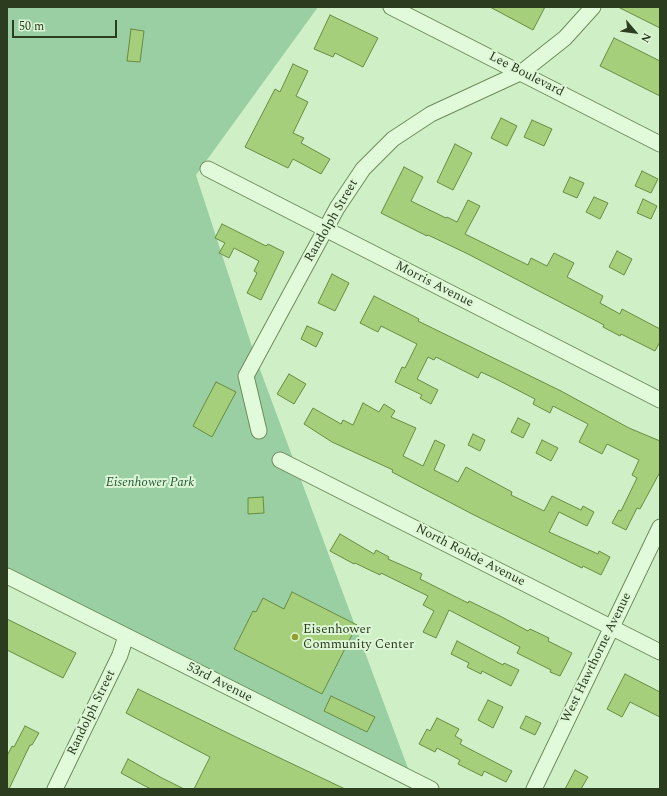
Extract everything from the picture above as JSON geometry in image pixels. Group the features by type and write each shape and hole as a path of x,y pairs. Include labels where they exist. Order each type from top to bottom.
{"street":[{"name":"Lee Boulevard","path":"391,7 522,72 660,144"},
{"name":"Randolph Street","path":"259,430 246,376 337,208 363,169 393,139 431,114 522,72 565,38 592,7"},
{"name":"Morris Avenue","path":"208,170 660,400"},
{"name":"North Rohde Avenue","path":"280,460 660,652"},
{"name":"West Hawthorne Avenue","path":"534,789 660,526"},
{"name":"53rd Avenue","path":"7,576 431,789"},
{"name":"Randolph Street","path":"55,789 120,655 126,636"}],"green space":[{"name":"Eisenhower Park","path":"7,7 318,7 196,175 255,356 409,771 7,571"}],"building":[{"path":"490,7 545,7 533,30"},
{"path":"618,7 660,7 660,28"},
{"path":"330,15 378,38 363,67 335,53 333,57 314,49"},
{"path":"131,29 144,31 140,62 127,61"},
{"path":"614,38 660,61 660,96 600,66"},
{"path":"293,64 308,71 296,96 308,102 293,133 304,138 301,143 330,159 321,174 293,159 288,168 245,147 275,89 280,92"},
{"path":"501,118 517,126 507,146 491,138"},
{"path":"532,120 552,129 544,146 524,137"},
{"path":"455,144 472,153 453,190 437,182"},
{"path":"404,167 423,177 411,201 457,222 468,200 480,206 465,234 528,265 531,258 547,266 554,253 574,263 567,277 603,296 600,303 620,314 622,309 660,329 660,342 655,351 621,334 620,336 603,327 604,325 468,254 381,213"},
{"path":"642,171 658,179 651,193 635,186"},
{"path":"570,177 584,183 577,198 563,192"},
{"path":"594,197 608,203 600,219 586,212"},
{"path":"643,199 657,206 651,219 637,213"},
{"path":"222,224 266,246 268,244 284,252 261,300 247,293 257,273 254,271 259,261 234,248 229,258 219,253 225,243 215,238"},
{"path":"617,251 632,259 624,275 609,267"},
{"path":"332,274 349,283 335,311 318,303"},
{"path":"374,296 419,319 418,321 561,391 629,428 660,441 660,472 640,509 637,508 626,530 612,523 619,510 621,511 637,478 632,475 639,460 607,444 602,454 579,442 588,424 553,406 550,413 533,404 535,399 496,379 481,372 478,378 436,357 434,360 428,357 417,379 438,390 431,404 420,398 422,395 395,382 402,367 405,368 417,344 381,326 378,332 360,323"},
{"path":"307,326 323,333 316,347 301,339"},
{"path":"289,374 306,384 294,404 277,394"},
{"path":"216,382 236,392 212,437 193,426"},
{"path":"363,403 379,412 384,404 395,411 391,417 416,428 403,456 423,466 435,440 445,445 434,470 458,482 466,467 512,492 511,495 544,511 552,496 581,510 583,506 594,512 587,526 559,512 549,532 598,554 599,551 610,557 601,575 583,566 582,568 474,515 392,472 393,470 332,442 304,424 313,408 341,424 343,420 353,425"},
{"path":"518,418 530,424 523,438 511,432"},
{"path":"473,434 485,440 480,451 468,445"},
{"path":"542,440 558,448 551,461 536,453"},
{"path":"263,497 264,513 248,514 248,498"},
{"path":"340,534 374,554 376,550 389,557 388,559 422,574 420,579 468,603 469,601 528,631 530,629 549,638 548,641 572,653 560,676 517,653 520,647 449,610 436,638 423,632 434,611 423,605 428,596 381,573 380,575 355,563 354,564 330,551"},
{"name":"Eisenhower Community Center","path":"292,592 357,625 322,694 234,649 253,611 256,612 263,598 284,609"},
{"path":"7,619 76,653 63,678 7,650"},
{"path":"457,641 503,665 504,663 519,670 511,686 482,671 481,674 467,667 469,663 451,654"},
{"path":"625,674 660,692 660,717 630,702 622,717 607,709"},
{"path":"138,689 345,789 194,789 210,757 126,713"},
{"path":"331,696 375,717 367,732 324,711"},
{"path":"488,700 503,707 493,728 478,720"},
{"path":"526,716 541,723 535,735 520,728"},
{"path":"437,718 459,729 455,736 462,740 460,744 512,771 506,782 484,771 482,776 458,764 460,760 437,748 435,752 419,744 427,729 430,731"},
{"path":"25,726 39,733 32,745 30,745 9,789 7,789 7,756 12,746 14,747"},
{"path":"128,759 184,789 151,789 143,785 121,773"},
{"path":"575,770 588,777 581,789 565,789"}],"place":[{"name":"Eisenhower Community Center","path":"295,637"}]}
